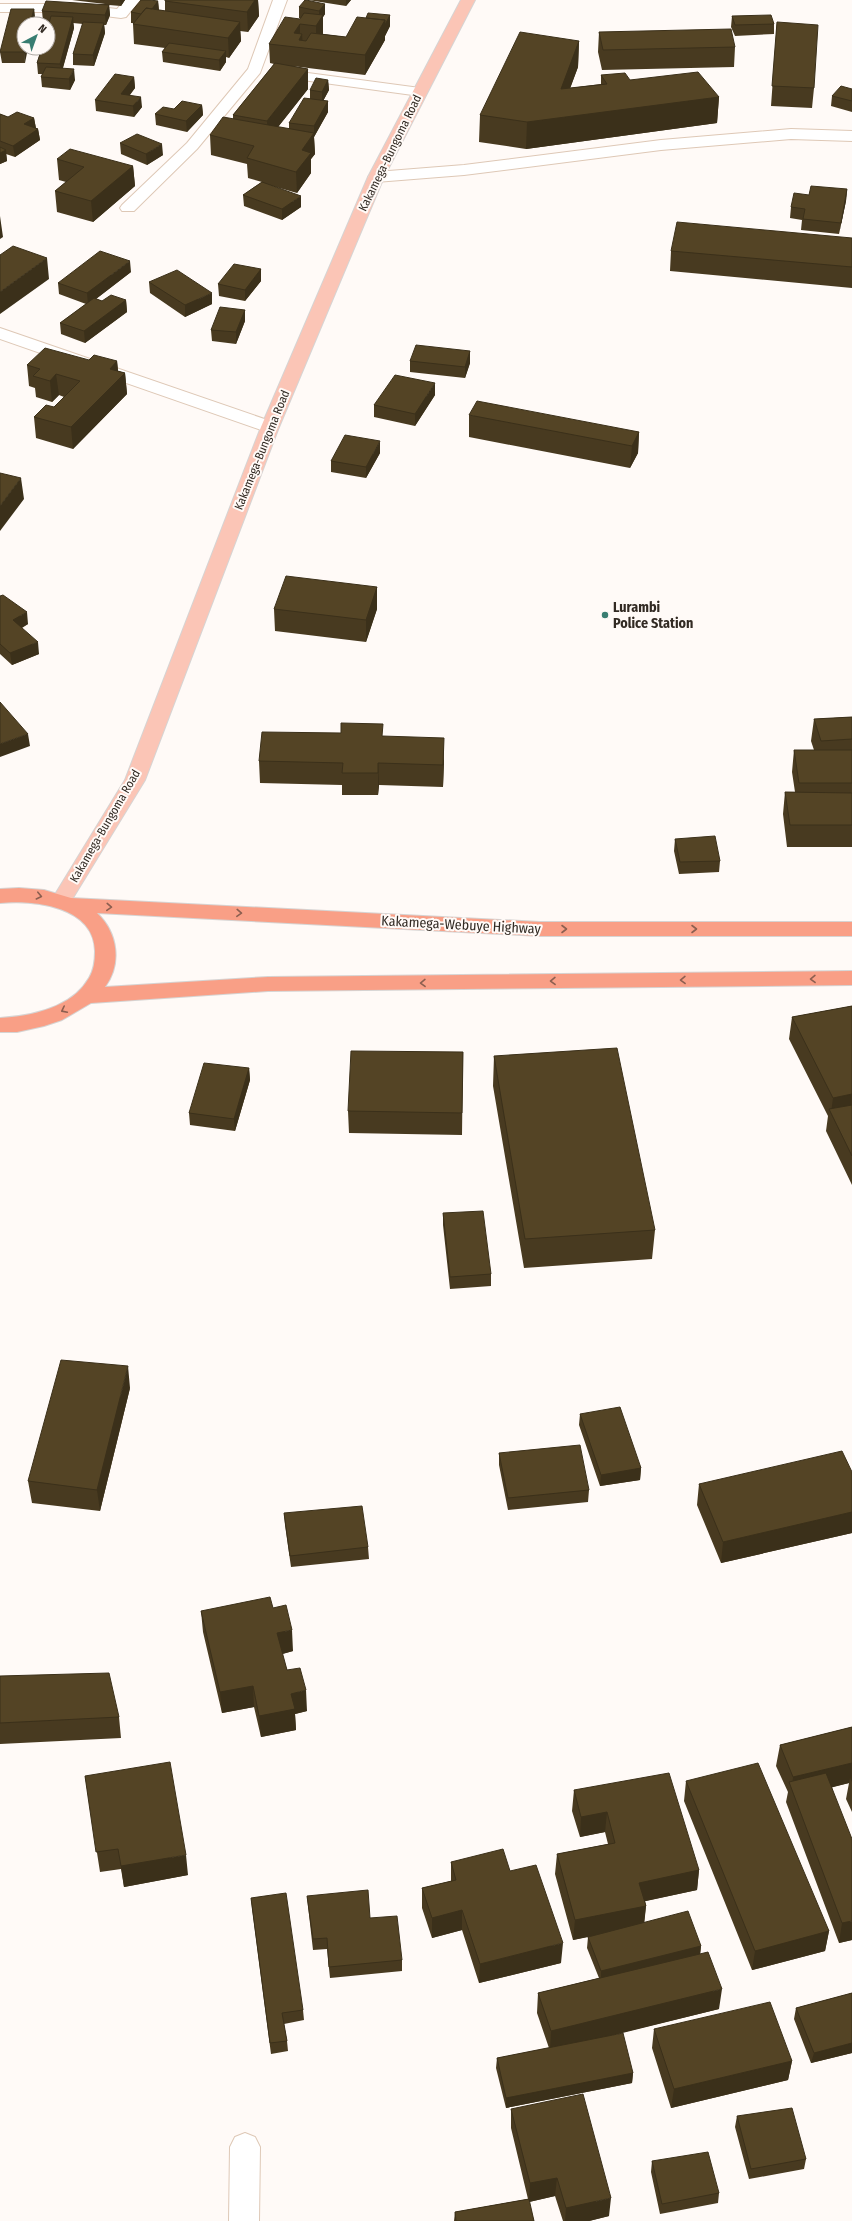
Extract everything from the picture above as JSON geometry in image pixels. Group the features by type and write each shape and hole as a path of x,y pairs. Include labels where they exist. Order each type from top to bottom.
{"highway":[{"path":"0,896 31,895 66,903 91,918 104,936 107,957 101,977 86,996 66,1010 40,1021 0,1025"},
{"name":"Kakamega-Webuye Highway","path":"66,903 540,929 852,929"},
{"path":"86,996 268,984 852,978"}],"main road":[{"name":"Kakamega-Bungoma Road","path":"66,903 135,780 270,427 376,177 468,0"}],"street":[{"path":"0,8 73,8 121,14 132,0"},
{"path":"128,208 192,146 255,70 280,0"},
{"path":"255,70 420,92"},
{"path":"376,177 464,170 668,144 791,134 852,136"},
{"path":"0,333 270,427"},
{"path":"244,2221 245,2147"}],"building":[{"path":"141,0 158,1 152,9 146,8 141,14 131,12"},
{"path":"165,0 255,0 247,12"},
{"path":"305,0 325,4 319,11 299,7"},
{"path":"46,1 109,5 105,15 42,11"},
{"path":"146,8 240,22 228,38 133,24"},
{"path":"11,9 34,9 32,16 16,16 16,52 0,52"},
{"path":"304,13 323,15 316,26 300,24 294,33 302,34 299,40 306,41 311,33 346,37 357,17 385,20 365,55 269,44 285,17 300,19"},
{"path":"368,13 390,15 385,25 385,20 366,18"},
{"path":"771,15 774,24 735,25 732,16"},
{"path":"56,16 73,17 60,64 37,63 39,56 56,56"},
{"path":"83,22 104,23 93,55 73,54"},
{"path":"777,22 818,25 814,88 772,86"},
{"path":"731,29 735,47 603,50 599,32"},
{"path":"520,32 579,41 561,89 607,84 601,75 625,73 630,80 698,72 719,97 527,122 480,115"},
{"path":"169,43 226,51 219,60 162,52"},
{"path":"275,63 308,69 267,121 233,115"},
{"path":"46,67 74,69 69,79 41,77"},
{"path":"115,74 134,77 121,94 141,97 133,106 95,100"},
{"path":"316,78 328,80 322,92 310,90"},
{"path":"841,86 852,89 852,101 832,96"},
{"path":"304,98 328,101 314,126 289,123"},
{"path":"182,101 202,105 186,121 155,114 163,107 174,109"},
{"path":"17,112 34,118 24,124 38,129 13,146 0,141 0,114 8,117"},
{"path":"223,117 314,133 302,150 311,153 296,172 247,158 254,146 210,135"},
{"path":"137,134 162,144 146,154 120,143"},
{"path":"0,147 6,150 0,153"},
{"path":"70,149 133,166 91,201 55,191 84,167 57,159"},
{"path":"262,182 301,196 282,209 243,195"},
{"path":"811,186 847,189 841,223 803,219 805,209 791,207 794,193 809,195"},
{"path":"677,222 852,238 852,267 671,251"},
{"path":"13,246 47,258 0,292 0,255"},
{"path":"100,251 130,261 87,293 58,283"},
{"path":"234,264 261,269 245,290 218,284"},
{"path":"177,270 212,293 185,305 149,282"},
{"path":"111,295 126,300 84,331 60,323 94,298 102,301"},
{"path":"220,307 245,310 236,332 211,330"},
{"path":"416,345 470,351 465,367 410,361"},
{"path":"45,348 89,360 94,355 117,361 110,369 125,373 71,427 34,417 46,405 54,407 80,381 56,374 50,381 33,376 40,369 27,365"},
{"path":"395,375 435,383 415,414 374,405"},
{"path":"477,401 639,432 632,446 469,415"},
{"path":"345,435 380,441 366,467 331,461"},
{"path":"0,473 21,478 0,506"},
{"path":"286,576 377,587 366,620 274,609"},
{"path":"3,595 27,612 13,620 38,642 10,653 0,644 0,596"},
{"path":"0,702 28,734 0,744"},
{"path":"852,717 852,739 821,741 814,719"},
{"path":"341,723 383,724 382,736 444,738 443,765 378,763 378,773 342,773 343,763 259,761 262,732 341,733"},
{"path":"794,750 852,750 852,783 799,783"},
{"path":"785,792 852,793 852,825 790,825"},
{"path":"715,836 720,861 680,862 675,839"},
{"path":"852,1006 852,1094 833,1098 792,1017"},
{"path":"617,1048 655,1230 525,1239 494,1056"},
{"path":"351,1051 463,1052 462,1113 348,1111"},
{"path":"204,1063 249,1068 234,1119 189,1113"},
{"path":"852,1105 852,1156 829,1109"},
{"path":"483,1211 491,1274 450,1277 443,1213"},
{"path":"61,1360 128,1366 97,1490 28,1481"},
{"path":"620,1407 641,1468 601,1475 580,1414"},
{"path":"580,1445 589,1490 508,1498 499,1453"},
{"path":"842,1451 852,1472 852,1512 723,1542 699,1484"},
{"path":"362,1506 368,1547 290,1556 284,1513"},
{"path":"270,1597 273,1608 286,1605 292,1630 277,1633 287,1670 300,1668 306,1690 291,1694 295,1709 259,1716 253,1686 220,1692 201,1611"},
{"path":"109,1673 119,1717 0,1723 0,1676"},
{"path":"852,1727 852,1763 793,1777 780,1745"},
{"path":"170,1762 186,1855 121,1866 118,1849 96,1852 85,1776"},
{"path":"758,1763 829,1931 755,1951 686,1781"},
{"path":"669,1773 699,1870 639,1883 646,1906 575,1920 557,1854 615,1843 607,1812 581,1817 574,1790"},
{"path":"826,1773 852,1839 852,1921 842,1923 789,1782"},
{"path":"503,1849 510,1871 536,1865 563,1943 480,1964 462,1910 432,1918 422,1888 456,1880 451,1862"},
{"path":"368,1890 370,1918 397,1916 402,1960 329,1967 327,1938 313,1939 307,1896"},
{"path":"286,1893 303,2010 282,2013 287,2041 270,2043 251,1898"},
{"path":"688,1911 701,1946 601,1971 588,1937"},
{"path":"708,1952 722,1989 551,2031 538,1993"},
{"path":"852,1993 852,2043 814,2053 796,2008"},
{"path":"770,2002 792,2061 674,2089 654,2029"},
{"path":"623,2033 633,2073 506,2098 497,2058"},
{"path":"583,2094 611,2198 566,2208 557,2178 530,2183 511,2109"},
{"path":"792,2108 806,2159 751,2169 737,2116"},
{"path":"708,2152 719,2193 662,2204 652,2161"},
{"path":"529,2199 534,2221 456,2221 455,2212"}],"place":[{"name":"Lurambi Police Station","path":"605,615"}]}
